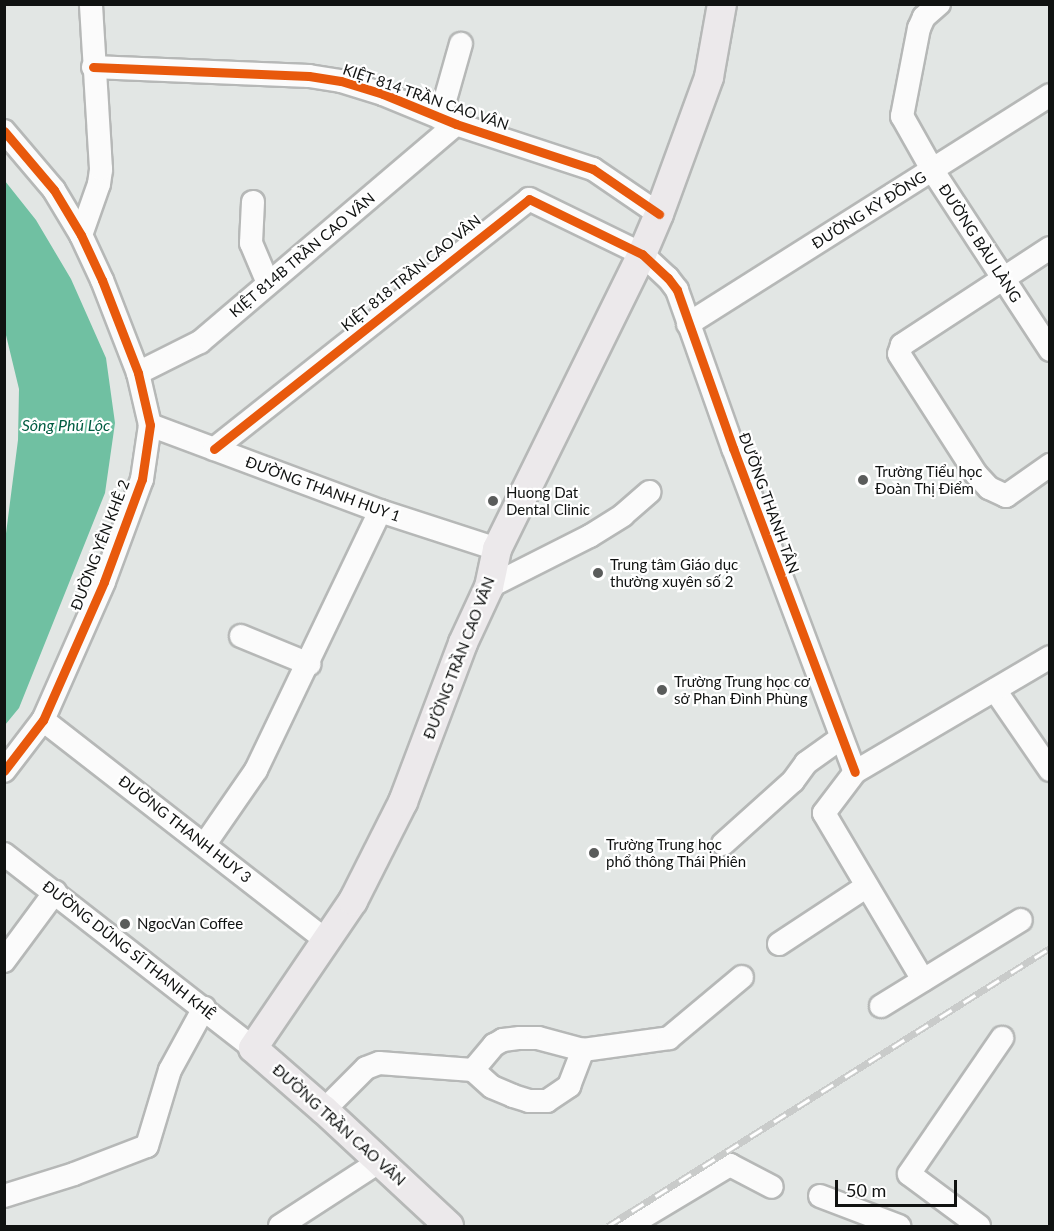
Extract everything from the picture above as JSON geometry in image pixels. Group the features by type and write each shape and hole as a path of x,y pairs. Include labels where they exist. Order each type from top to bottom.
{"main road":[{"name":"ĐƯỜNG TRẦN CAO VÂN","path":"449,1227 380,1161 254,1048 353,901 403,802 462,643 489,587 497,549 642,254 658,214 709,77 722,4"}],"street":[{"path":"81,235 99,184 101,169 93,67 92,4"},
{"name":"ĐƯỜNG BÀU LÀNG","path":"939,4 924,17 919,28 902,116 933,171 1050,350"},
{"path":"448,121 461,44"},
{"name":"KIỆT 814 TRẦN CAO VÂN","path":"93,67 309,76 342,81 383,94 448,121 593,169 658,214"},
{"name":"ĐƯỜNG KỲ ĐỒNG","path":"688,324 1050,95"},
{"name":"KIỆT 814B TRẦN CAO VÂN","path":"138,374 200,342 448,121"},
{"name":"ĐƯỜNG YÊN KHÊ 2","path":"4,131 54,190 81,235 102,280 138,374 150,425 142,479 104,582 43,720 4,771"},
{"name":"KIỆT 818 TRẦN CAO VÂN","path":"214,449 529,199 642,254"},
{"path":"253,202 251,243 268,283"},
{"path":"1050,248 902,345 899,354 976,474 989,488 1006,496 1050,465"},
{"name":"ĐƯỜNG THANH TÂN","path":"642,254 668,278 677,290 855,772"},
{"name":"ĐƯỜNG THANH HUY 1","path":"150,425 380,511 497,549"},
{"path":"489,587 590,536 623,515 649,492"},
{"path":"205,844 256,770 309,664 380,511"},
{"path":"241,636 309,664"},
{"path":"923,980 824,813 855,772 1050,657"},
{"path":"994,690 1050,770"},
{"name":"ĐƯỜNG THANH HUY 3","path":"43,720 326,939"},
{"path":"723,844 793,781 806,763 841,738"},
{"name":"ĐƯỜNG DŨNG SĨ THANH KHÊ","path":"4,854 254,1048"},
{"path":"779,944 867,886"},
{"path":"4,962 55,892"},
{"path":"881,1006 1021,920"},
{"path":"473,1070 494,1045 503,1040 538,1038 583,1050 669,1038 742,977"},
{"path":"4,1196 74,1174 147,1146 170,1070 204,1008"},
{"path":"979,1227 909,1174 1002,1038"},
{"path":"324,1110 356,1076 366,1068 378,1063 473,1070 492,1087 513,1096 529,1101 547,1101 569,1086 583,1050"},
{"path":"280,1227 380,1161"},
{"path":"628,1227 730,1165 772,1187"},
{"path":"820,1196 899,1227"}],"water":[{"name":"Sông Phú Lộc","path":"5,181 36,220 71,279 106,358 115,423 105,493 19,708 5,725 4,549 18,440 19,389 5,331"}],"railway":[{"path":"608,1226 1050,948"}],"cycle path":[{"path":"93,67 309,76 341,81 383,94 456,124 593,169 659,214"},
{"path":"4,131 54,190 81,235 102,280 138,373 150,425 142,479 104,582 43,720 4,771"},
{"path":"214,449 529,199 642,254 668,278 677,290 733,448 855,772"}],"place":[{"name":"Trường Tiểu học Đoàn Thị Điểm","path":"863,480"},
{"name":"Huong Dat Dental Clinic","path":"493,501"},
{"name":"Trung tâm Giáo dục thường xuyên số 2","path":"598,573"},
{"name":"Trường Trung học cơ sở Phan Đình Phùng","path":"662,690"},
{"name":"Trường Trung học phổ thông Thái Phiên","path":"594,853"},
{"name":"NgocVan Coffee","path":"125,924"}]}
